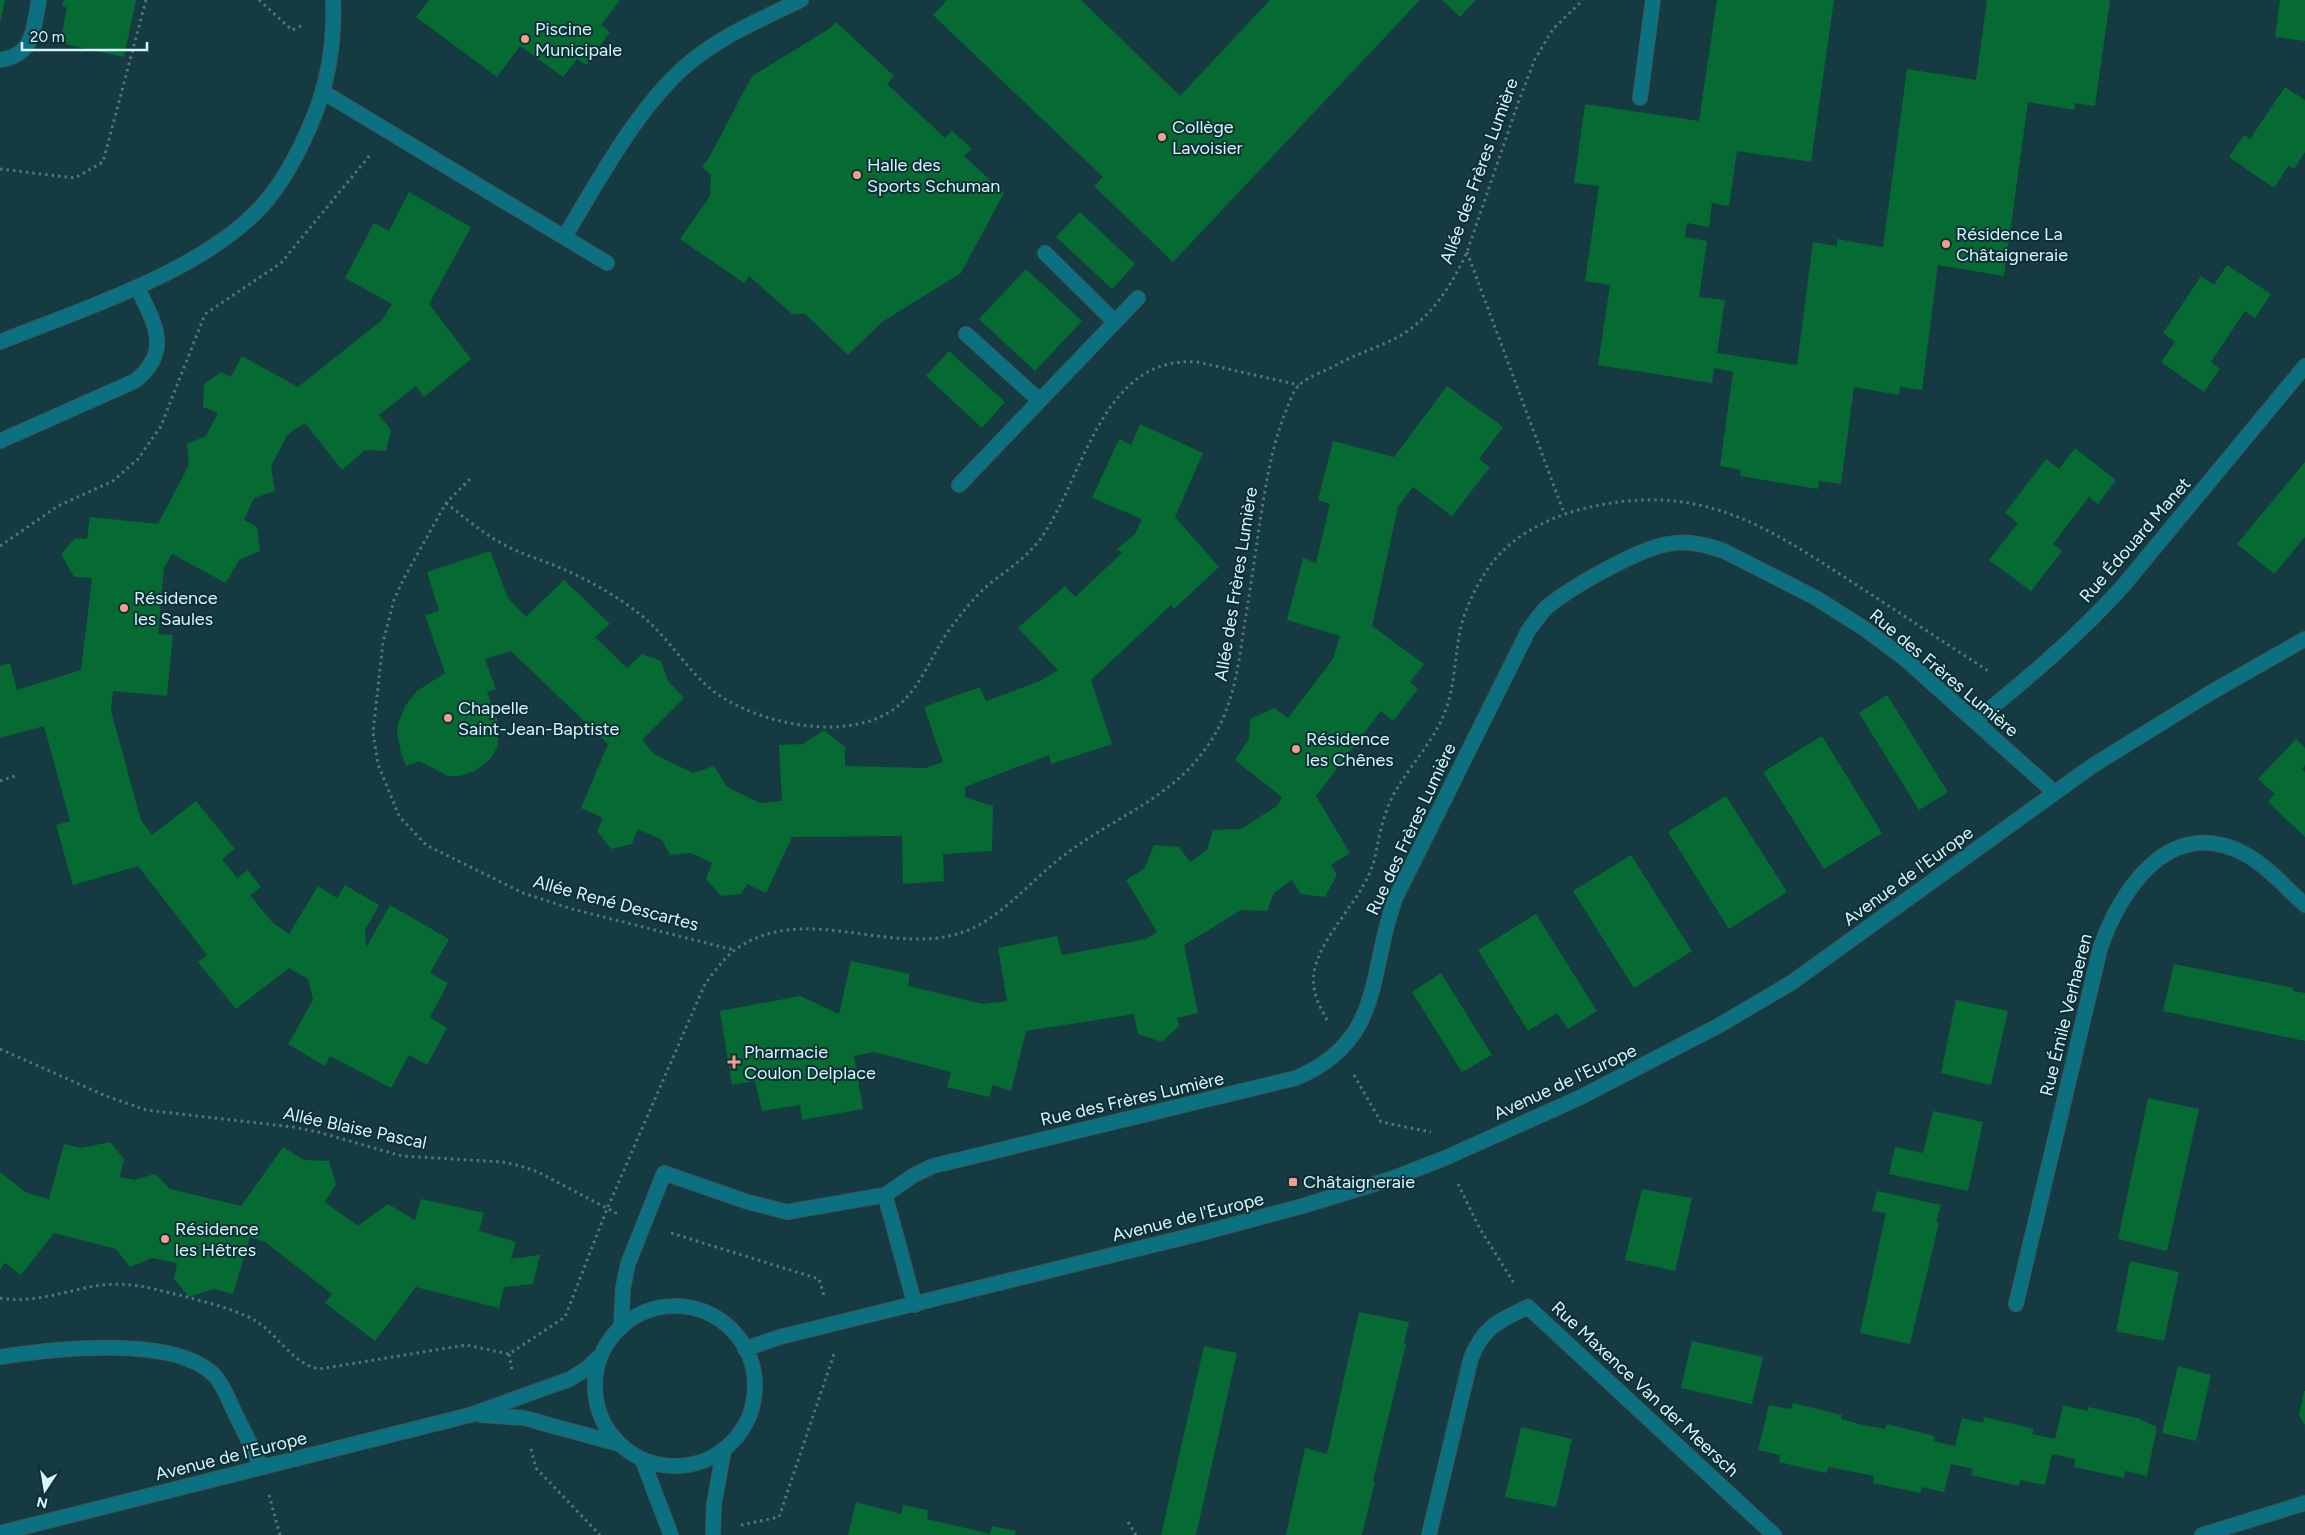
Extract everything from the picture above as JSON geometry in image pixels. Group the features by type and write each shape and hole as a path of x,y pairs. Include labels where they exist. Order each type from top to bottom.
{"street":[{"path":"0,60 11,59 26,48 39,0"},
{"path":"565,236 615,154 664,88 680,70 722,40 751,23 801,0"},
{"path":"1640,98 1653,0"},
{"path":"0,342 137,287 208,250 245,222 261,207 276,188 304,141 323,92 332,39 333,6"},
{"path":"323,92 607,263"},
{"path":"1045,253 1115,322"},
{"path":"0,441 135,381 146,373 153,363 158,339 156,327 137,287"},
{"path":"959,485 1038,400 1138,298"},
{"path":"966,334 1038,400"},
{"name":"Rue Édouard Manet","path":"1975,721 2016,689 2080,631 2123,586 2305,366"},
{"name":"Rue des Frères Lumière","path":"621,1327 626,1275 664,1173 748,1202 787,1212 885,1195 914,1175 933,1166 1296,1078 1314,1071 1341,1050 1358,1027 1371,1001 1384,934 1395,900 1520,644 1546,608 1561,597 1642,552 1668,544 1687,542 1705,545 1724,551 1840,612 1904,658 2054,792"},
{"name":"Avenue de l'Europe","path":"745,1349 780,1338 1267,1216 1394,1178 1445,1158 1614,1081 1759,1003 1820,964 2054,792 2129,742 2305,639"},
{"name":"Rue Émile Verhaeren","path":"2016,1304 2100,949 2108,925 2131,887 2161,856 2192,844 2210,843 2227,846 2256,860 2305,905"},
{"path":"885,1195 915,1305"},
{"path":"672,1307 692,1308 705,1312 729,1327 745,1349 754,1374 754,1400 744,1426 724,1449 707,1459 688,1465 668,1466 642,1459 619,1444 603,1422 595,1395 597,1368 608,1343 621,1327 638,1315 651,1310 672,1307"},
{"name":"Rue Maxence Van der Meersch","path":"1429,1535 1472,1358 1478,1341 1495,1323 1528,1307 1774,1535"},
{"path":"0,1357 94,1347 163,1352 192,1362 215,1376 262,1467"},
{"name":"Avenue de l'Europe","path":"0,1533 470,1415 570,1379 586,1369 602,1355"},
{"name":"Avenue de l'Europe","path":"470,1415 524,1418 619,1444"},
{"path":"713,1535 714,1504 724,1449"},
{"path":"642,1459 671,1535"},
{"path":"2202,1535 2305,1503"}],"path":[{"path":"0,169 75,178 103,162 146,0"},
{"path":"259,0 292,30 333,6"},
{"name":"Allée des Frères Lumière","path":"0,1298 31,1300 101,1285 121,1284 159,1290 244,1315 266,1328 309,1367 319,1369 466,1345 509,1354 565,1317 608,1209 705,984 735,950 763,935 794,928 812,927 896,939 921,940 946,937 967,931 1003,909 1067,852 1178,781 1193,766 1208,746 1220,725 1236,682 1272,451 1284,417 1299,385 1358,353 1395,339 1413,328 1425,317 1452,281 1467,252 1535,59 1553,29 1583,0"},
{"path":"0,546 58,506 113,481 138,459 162,426 205,314 281,263 390,131"},
{"path":"1467,252 1564,514"},
{"path":"446,503 503,544 565,569 638,612 707,686 724,698 756,712 784,721 809,725 849,727 869,722 898,706 920,678 952,625 966,607 992,582 1012,569 1040,539 1103,418 1134,381 1148,371 1164,364 1181,361 1197,362 1299,385"},
{"name":"Allée René Descartes","path":"470,479 446,503 394,600 383,642 373,733 378,764 399,816 426,845 523,893 572,909 735,950"},
{"path":"1528,1307 1480,1229 1431,1131 1381,1122 1341,1050 1315,994 1313,977 1315,961 1322,948 1358,899 1369,878 1380,826 1396,789 1439,725 1446,710 1461,627 1478,585 1503,550 1538,526 1564,514 1618,502 1642,500 1686,502 1738,516 1761,525 1797,546 2016,689"},
{"path":"0,781 15,776"},
{"name":"Allée Blaise Pascal","path":"0,1049 106,1096 146,1110 292,1127 324,1133 402,1156 503,1162 522,1166 538,1172 608,1209 644,1224"},
{"path":"262,1467 280,1535"},
{"path":"536,1468 600,1535"},
{"path":"1128,1522 1136,1535"}],"building":[{"path":"0,0 5,0 1,20 0,20"},
{"path":"64,0 136,0 124,57 60,43 67,8 62,6"},
{"name":"Piscine Municipale","path":"429,0 620,0 601,25 610,32 586,65 577,59 563,77 520,46 497,77 416,17"},
{"name":"Collège Lavoisier","path":"947,0 1081,0 1180,96 1270,0 1420,0 1173,262 1094,186 1103,177 933,15"},
{"path":"1442,0 1476,0 1460,17"},
{"name":"Résidence La Châtaigneraie","path":"1717,0 1834,0 1811,162 1737,151 1729,206 1712,203 1709,227 1687,223 1685,237 1707,241 1699,297 1725,300 1717,353 1797,365 1813,242 1837,246 1837,239 1883,247 1907,69 1976,80 1987,0 2110,0 2095,106 2075,103 2074,110 2028,102 2004,276 1938,265 1922,390 1900,387 1899,395 1854,387 1841,484 1819,481 1818,489 1740,476 1741,470 1720,466 1733,372 1714,368 1712,383 1598,365 1610,285 1585,281 1599,186 1574,183 1585,104 1699,121"},
{"path":"2280,0 2305,0 2305,41 2275,37"},
{"name":"Halle des Sports Schuman","path":"836,22 894,76 887,84 945,138 952,131 972,149 964,156 1004,193 961,273 882,322 848,355 805,314 792,314 749,276 744,283 680,239 710,196 711,175 702,167 710,156 752,76 829,29"},
{"path":"2285,87 2305,100 2305,152 2294,169 2289,165 2274,188 2229,157 2244,135 2250,139"},
{"name":"Résidence les Saules","path":"409,192 471,227 429,304 471,359 424,397 416,386 379,415 391,430 386,451 365,450 342,470 305,423 288,434 271,466 275,491 254,498 244,520 257,527 260,551 239,560 226,583 172,554 164,568 158,634 173,635 167,696 113,691 111,711 141,820 152,835 196,801 235,849 222,859 237,878 248,870 261,887 250,895 272,922 289,934 318,886 337,898 345,885 379,905 365,930 366,948 390,905 449,939 430,973 448,983 430,1017 447,1028 427,1065 409,1055 391,1088 330,1056 325,1066 288,1044 313,1000 308,979 289,968 236,1009 198,962 207,955 138,866 73,885 56,825 70,821 44,726 0,738 0,666 10,663 17,690 81,670 92,578 74,577 61,554 75,538 87,539 90,517 158,524 189,465 187,444 206,436 218,413 203,407 204,384 221,372 231,377 242,356 298,387 382,320 392,304 345,278 374,223 389,231"},
{"path":"1080,212 1135,264 1112,289 1056,237"},
{"path":"2227,265 2271,294 2255,318 2245,311 2211,362 2220,369 2204,392 2161,362 2175,342 2163,333 2201,276 2214,285"},
{"path":"1026,269 1082,321 1035,371 979,319"},
{"path":"949,351 1005,402 982,428 926,376"},
{"name":"Résidence les Chênes","path":"1447,386 1503,427 1479,459 1490,467 1452,516 1413,487 1398,507 1372,626 1424,664 1410,682 1418,689 1393,721 1381,711 1316,796 1350,853 1331,865 1337,875 1325,897 1301,894 1292,880 1274,893 1267,911 1241,910 1184,945 1198,1013 1177,1018 1179,1026 1162,1042 1138,1034 1134,1014 1026,1031 1011,1091 993,1085 989,1097 947,1087 951,1072 874,1052 854,1056 863,1109 802,1120 800,1105 762,1111 755,1081 732,1085 720,1011 800,996 839,1014 851,961 910,974 908,986 983,1004 1007,1001 998,948 1057,936 1062,955 1146,939 1157,932 1126,880 1144,869 1154,845 1179,847 1190,862 1207,850 1213,830 1241,829 1277,806 1282,797 1235,760 1249,739 1250,719 1274,708 1288,718 1333,659 1340,636 1287,620 1303,558 1316,563 1330,504 1318,500 1333,441 1394,457"},
{"path":"1140,424 1203,453 1175,517 1219,567 1174,609 1171,605 1091,680 1112,744 1051,764 1049,755 965,787 965,797 993,806 992,851 943,854 944,881 903,884 902,836 792,837 766,893 747,884 741,894 721,896 706,879 712,863 691,853 670,855 662,840 638,829 632,844 611,849 597,831 603,818 581,808 608,744 511,651 485,659 496,689 487,692 499,730 497,748 490,759 475,771 458,776 448,776 419,761 406,766 397,733 398,724 405,706 417,691 445,673 425,615 439,611 427,572 490,551 508,598 526,617 564,580 610,624 595,637 627,668 642,654 661,661 668,681 684,698 642,740 654,754 693,773 714,766 727,787 760,803 782,801 779,745 803,744 824,730 845,747 845,766 925,768 943,762 924,707 980,687 986,701 1040,681 1058,670 1018,628 1065,586 1075,597 1122,553 1117,549 1135,534 1142,519 1092,498 1119,439 1131,445"},
{"path":"2075,448 2116,480 2098,504 2089,497 2071,520 2053,544 2062,551 2031,591 1989,560 2018,523 2005,513 2046,459 2059,469"},
{"path":"2305,462 2305,537 2274,574 2237,544"},
{"path":"1887,695 1948,792 1919,810 1859,713"},
{"path":"1822,736 1882,833 1824,869 1763,772"},
{"path":"2296,739 2305,748 2305,765 2302,769 2305,772 2305,837 2268,802 2275,794 2258,779"},
{"path":"1726,796 1787,892 1729,929 1668,832"},
{"path":"1631,855 1692,951 1634,988 1573,891"},
{"path":"1536,914 1597,1011 1568,1029 1557,1013 1528,1031 1478,950"},
{"path":"2174,964 2294,988 2293,991 2305,993 2305,1041 2163,1011"},
{"path":"1441,973 1492,1055 1462,1072 1412,992"},
{"path":"1956,1000 2008,1011 1991,1085 1941,1073"},
{"path":"2148,1098 2199,1109 2167,1251 2118,1239"},
{"path":"1933,1111 1983,1122 1968,1191 1889,1174 1895,1147 1923,1153"},
{"name":"Résidence les Hêtres","path":"110,1142 124,1159 120,1177 134,1180 155,1174 170,1189 241,1206 283,1147 304,1160 329,1161 336,1184 325,1202 358,1226 388,1204 415,1220 421,1199 484,1213 479,1231 516,1242 511,1259 540,1255 533,1284 504,1287 499,1308 416,1287 375,1341 325,1303 332,1294 265,1242 250,1237 233,1294 214,1289 189,1297 174,1279 177,1263 152,1258 130,1267 116,1249 54,1233 21,1275 5,1263 0,1270 0,1172 27,1193 49,1199 64,1144 81,1148"},
{"path":"1642,1189 1692,1198 1675,1271 1625,1260"},
{"path":"1877,1191 1941,1205 1936,1223 1939,1223 1910,1344 1860,1333 1886,1213 1872,1211"},
{"path":"2130,1261 2179,1272 2164,1341 2116,1331"},
{"path":"1359,1312 1409,1322 1404,1343 1406,1344 1362,1535 1286,1535 1305,1448 1327,1454"},
{"path":"1692,1341 1763,1357 1752,1404 1681,1388"},
{"path":"1204,1346 1237,1353 1196,1535 1161,1535"},
{"path":"2178,1366 2211,1375 2196,1441 2162,1433"},
{"path":"2305,1391 2305,1425 2299,1415"},
{"path":"1793,1403 1842,1415 1841,1419 1863,1425 1885,1429 1887,1424 1935,1436 1933,1441 1955,1446 1962,1418 1983,1423 1984,1417 2034,1429 2032,1434 2055,1439 2063,1405 2088,1411 2088,1407 2137,1418 2157,1427 2147,1476 2125,1471 2124,1478 2074,1467 2075,1459 2052,1454 2045,1485 2020,1480 2019,1486 1971,1475 1973,1469 1951,1464 1944,1492 1922,1487 1920,1493 1873,1483 1874,1476 1829,1467 1826,1473 1779,1462 1780,1455 1758,1450 1769,1405 1791,1409"},
{"path":"1521,1427 1572,1439 1556,1507 1505,1497"},
{"path":"856,1502 901,1514 903,1505 928,1510 927,1519 990,1534 992,1526 1016,1531 1015,1535 848,1535"}],"place":[{"name":"Piscine Municipale","path":"525,39"},
{"name":"Collège Lavoisier","path":"1162,137"},
{"name":"Halle des Sports Schuman","path":"857,175"},
{"name":"Résidence La Châtaigneraie","path":"1946,244"},
{"name":"Résidence les Saules","path":"124,608"},
{"name":"Chapelle Saint-Jean-Baptiste","path":"448,718"},
{"name":"Résidence les Chênes","path":"1296,749"},
{"name":"Pharmacie Coulon Delplace","path":"734,1062"},
{"name":"Châtaigneraie","path":"1293,1182"},
{"name":"Résidence les Hêtres","path":"165,1239"}]}
